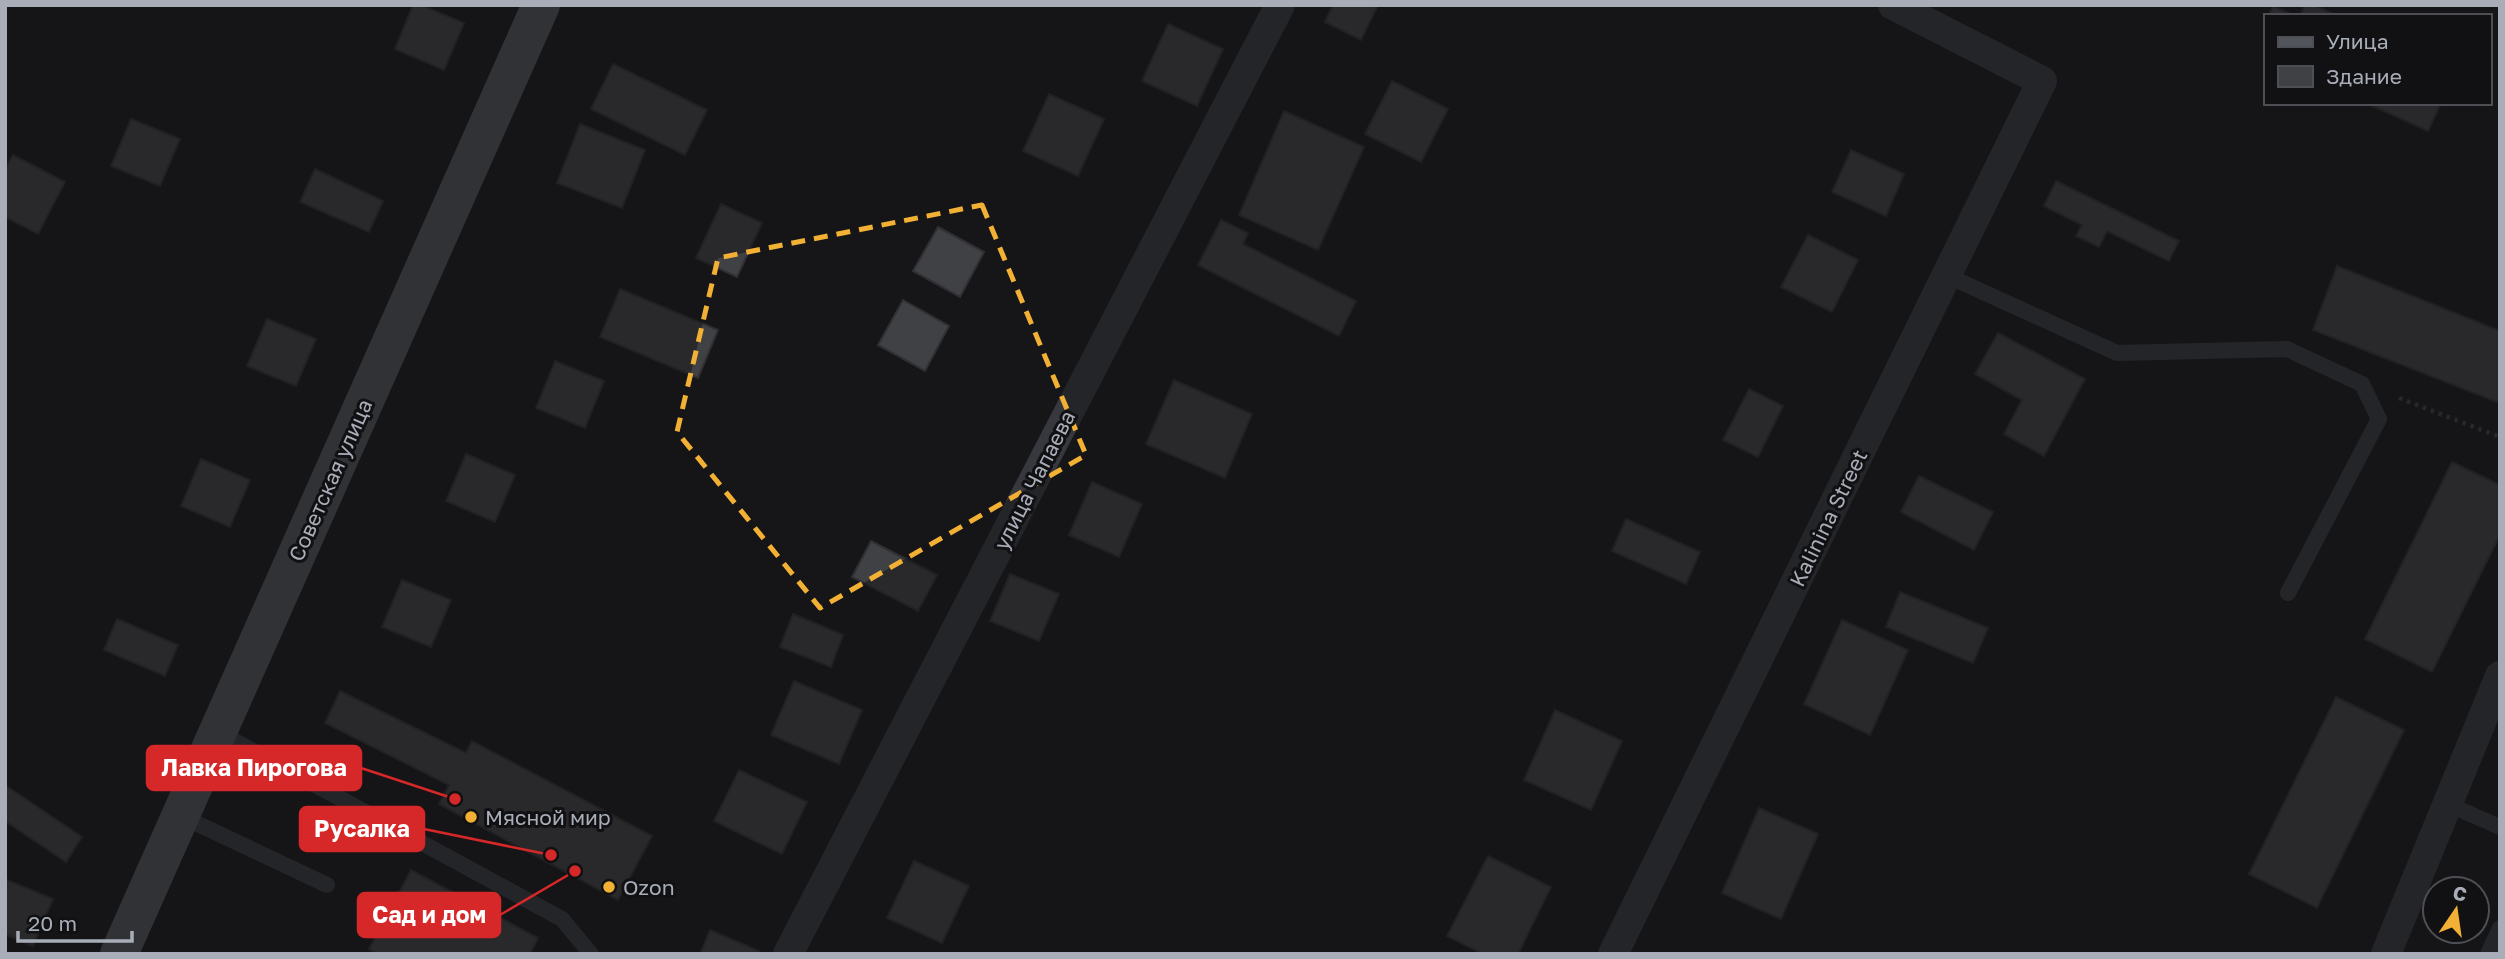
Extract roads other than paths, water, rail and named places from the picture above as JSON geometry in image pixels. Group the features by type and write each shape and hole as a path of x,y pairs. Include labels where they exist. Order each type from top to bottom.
{"main road":[{"name":"Советская улица","path":"119,954 541,5"}],"street":[{"name":"улица Чапаева","path":"788,954 1280,5"},
{"name":"Kalinina Street","path":"1613,954 2042,81 1893,5"},
{"path":"2386,954 2500,676"}],"lane":[{"path":"1948,275 2117,353 2287,349 2362,384 2379,419 2288,593"},
{"path":"219,732 562,919 591,954"},
{"path":"2447,804 2500,827"},
{"path":"180,816 327,885"},
{"path":"2488,954 2500,928"}],"place":[{"name":"Лавка Пирогова","path":"455,799"},
{"name":"Мясной мир","path":"471,817"},
{"name":"Русалка","path":"551,855"},
{"name":"Сад и дом","path":"575,871"},
{"name":"Ozon","path":"609,887"}]}
